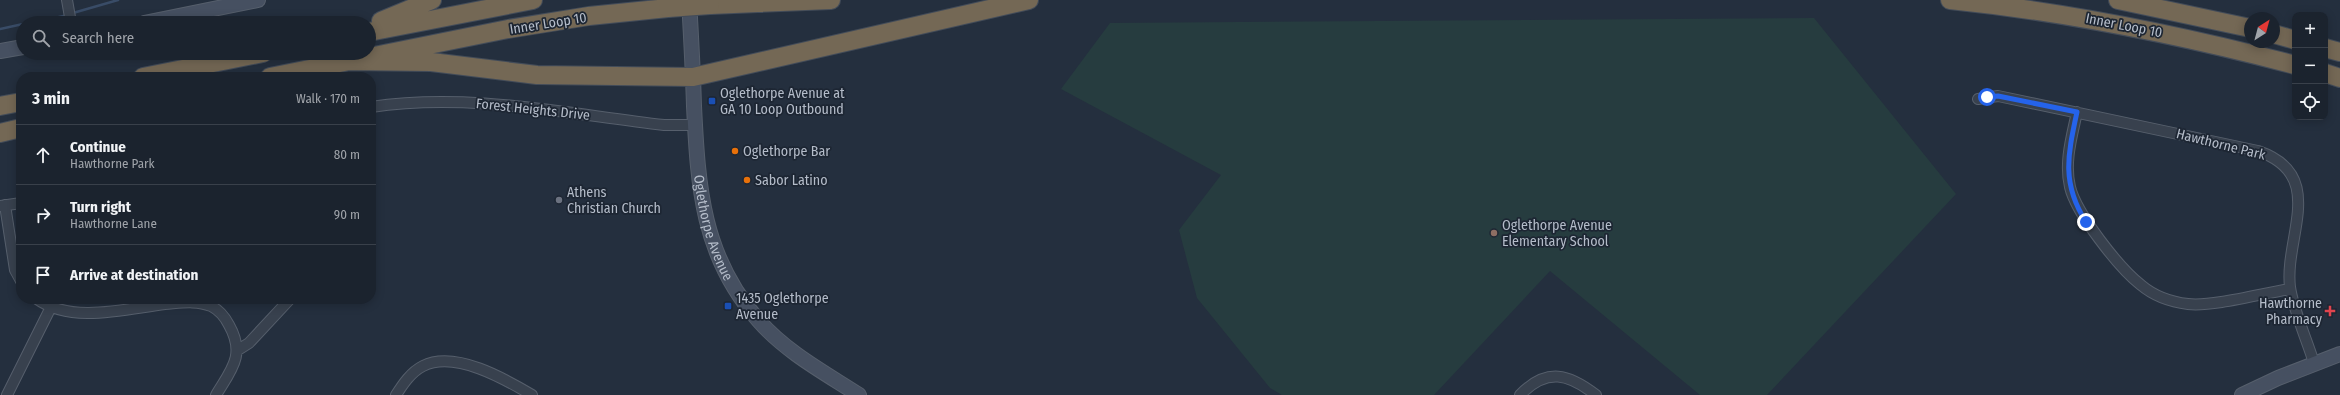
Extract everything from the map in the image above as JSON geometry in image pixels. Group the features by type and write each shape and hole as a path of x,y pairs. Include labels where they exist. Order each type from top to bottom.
{"highway":[{"path":"376,23 432,0"},
{"path":"376,31 533,0"},
{"name":"Inner Loop 10","path":"376,56 554,21 668,8 831,0"},
{"path":"348,61 431,62 537,75 693,77 1029,0"},
{"name":"Inner Loop 10","path":"1950,0 2072,15 2172,34 2292,64"},
{"path":"2118,0 2244,27"},
{"path":"2280,36 2292,39"},
{"path":"2328,49 2340,52"},
{"path":"168,72 228,60"},
{"name":"Inner Loop 10","path":"294,72 353,60"},
{"path":"2328,75 2340,78"},
{"path":"0,106 16,103"},
{"path":"0,133 16,129"}],"main road":[{"path":"179,16 258,0"},
{"name":"Oglethorpe Avenue","path":"689,0 699,187 707,227 719,261 736,293 759,322 780,342 858,395"},
{"path":"0,51 16,48"},
{"path":"2242,395 2314,363 2340,354"}],"street":[{"path":"68,4 70,16"},
{"name":"Hawthorne Park","path":"1978,99 1998,96 2077,112 2258,151 2278,160 2292,176 2299,195 2298,219 2290,262 2290,289 2314,363"},
{"name":"Forest Heights Drive","path":"376,107 432,101 478,102 664,125 695,125"},
{"path":"2077,112 2068,162 2068,175 2073,198 2086,222 2132,277 2141,285 2166,299 2190,305 2290,289"},
{"path":"16,204 3,205 16,270"},
{"path":"46,304 51,307 70,311 90,312 176,304"},
{"path":"204,304 211,306 225,318 231,328 238,350 234,364 216,395"},
{"path":"238,350 249,343 285,304"},
{"path":"7,395 51,307"},
{"path":"396,395 415,371 432,363 442,362 484,370 507,380 532,395"},
{"path":"1520,395 1536,383 1557,375 1571,378 1596,395"}],"green space":[{"name":"Oglethorpe Avenue Elementary School","path":"1814,18 1956,194 1767,395 1700,395 1550,271 1434,395 1282,395 1270,388 1197,298 1179,230 1221,175 1061,89 1110,23"}],"waterway":[{"path":"73,13 118,0"},
{"path":"64,16 68,15"},
{"path":"0,29 16,26"}],"place":[{"name":"Oglethorpe Avenue at GA 10 Loop Outbound","path":"712,101"},
{"name":"Oglethorpe Bar","path":"735,151"},
{"name":"Sabor Latino","path":"747,180"},
{"name":"Athens Christian Church","path":"559,200"},
{"name":"Oglethorpe Avenue Elementary School","path":"1494,233"},
{"name":"1435 Oglethorpe Avenue","path":"728,306"},
{"name":"Hawthorne Pharmacy","path":"2330,311"}],"route":[{"path":"1987,97 1998,96 2077,112 2070,146 2068,175 2073,198 2077,208 2086,222"}]}
